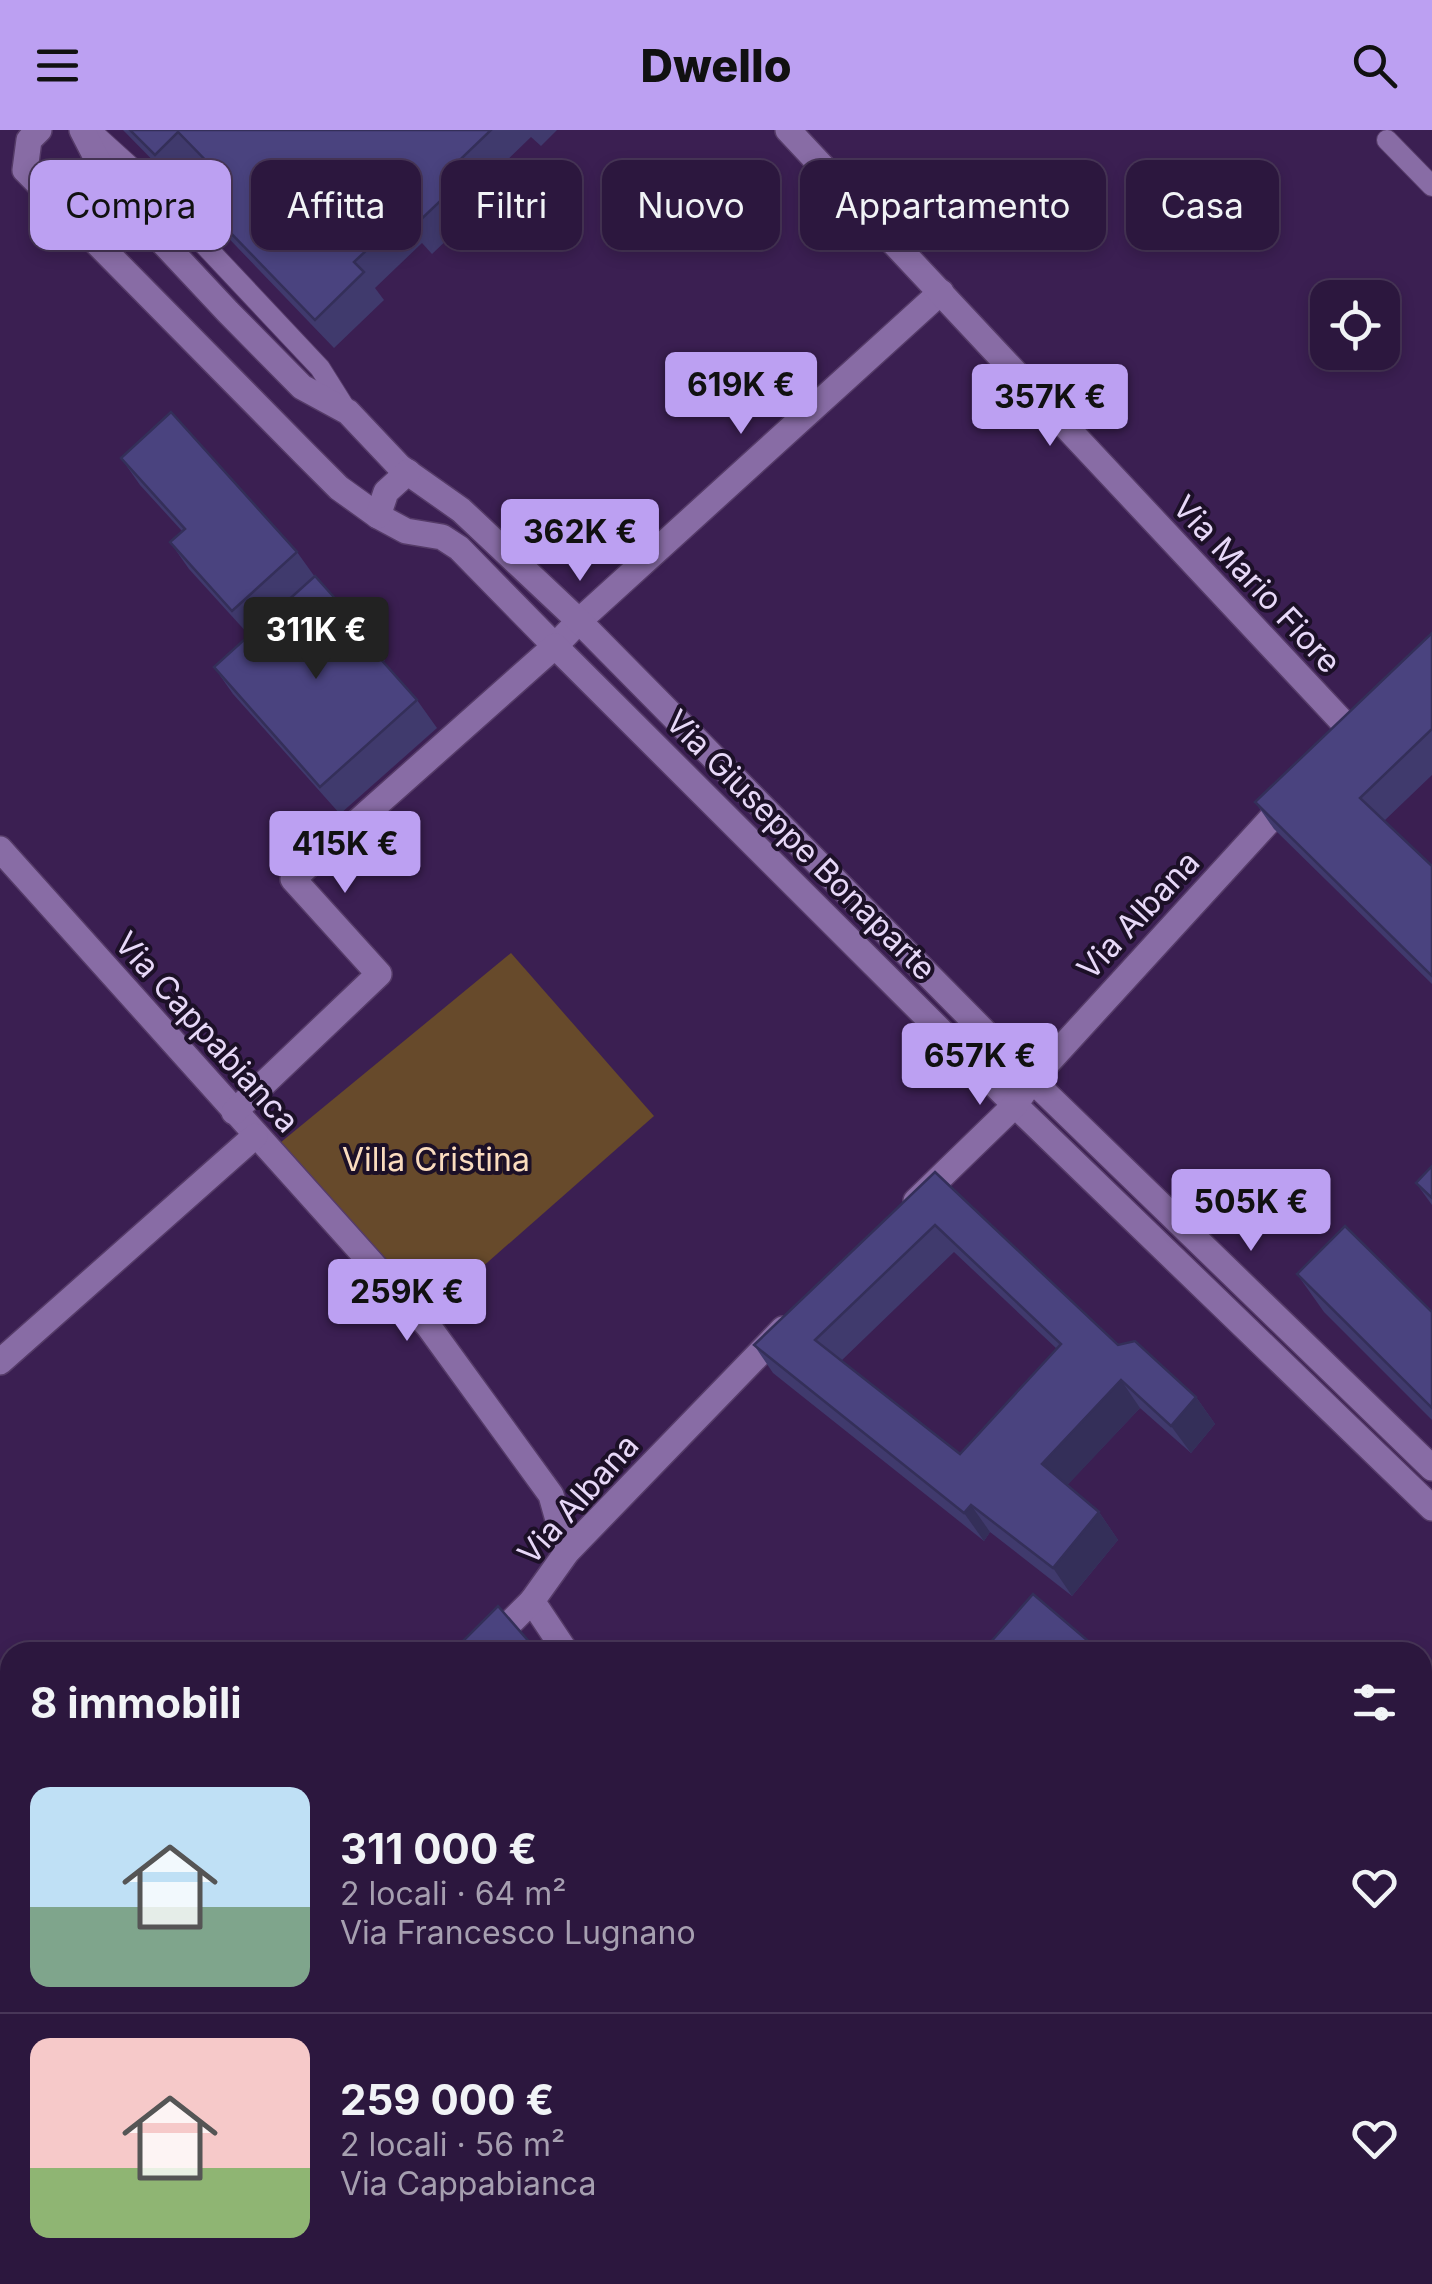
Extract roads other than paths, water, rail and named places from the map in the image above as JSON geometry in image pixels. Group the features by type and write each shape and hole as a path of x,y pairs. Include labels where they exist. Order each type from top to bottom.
{"street":[{"name":"Via Giuseppe Bonaparte","path":"39,130 29,140 25,170 339,488 406,531 442,537 459,548 547,652 1432,1508"},
{"name":"Via Giuseppe Bonaparte","path":"82,130 112,188 302,387 348,412 400,467 461,510 579,621 1032,1080 1432,1468"},
{"name":"Via Mario Fiore","path":"788,130 1351,732"},
{"path":"234,1112 379,974 293,879 940,292"},
{"path":"378,516 386,492 408,472"},
{"name":"Via Albana","path":"904,1213 1016,1104 1032,1080 1311,775"},
{"name":"Via Cappabianca","path":"0,850 429,1327 551,1494 567,1552"},
{"path":"0,1362 255,1136"},
{"name":"Via Albana","path":"491,1642 532,1602 567,1552 803,1310"},
{"path":"532,1602 559,1642"}],"lane":[{"path":"90,130 132,168 320,368 348,412"},
{"path":"1387,140 1432,186"}],"park label":[{"name":"Villa Cristina","path":"436,1159"}]}
